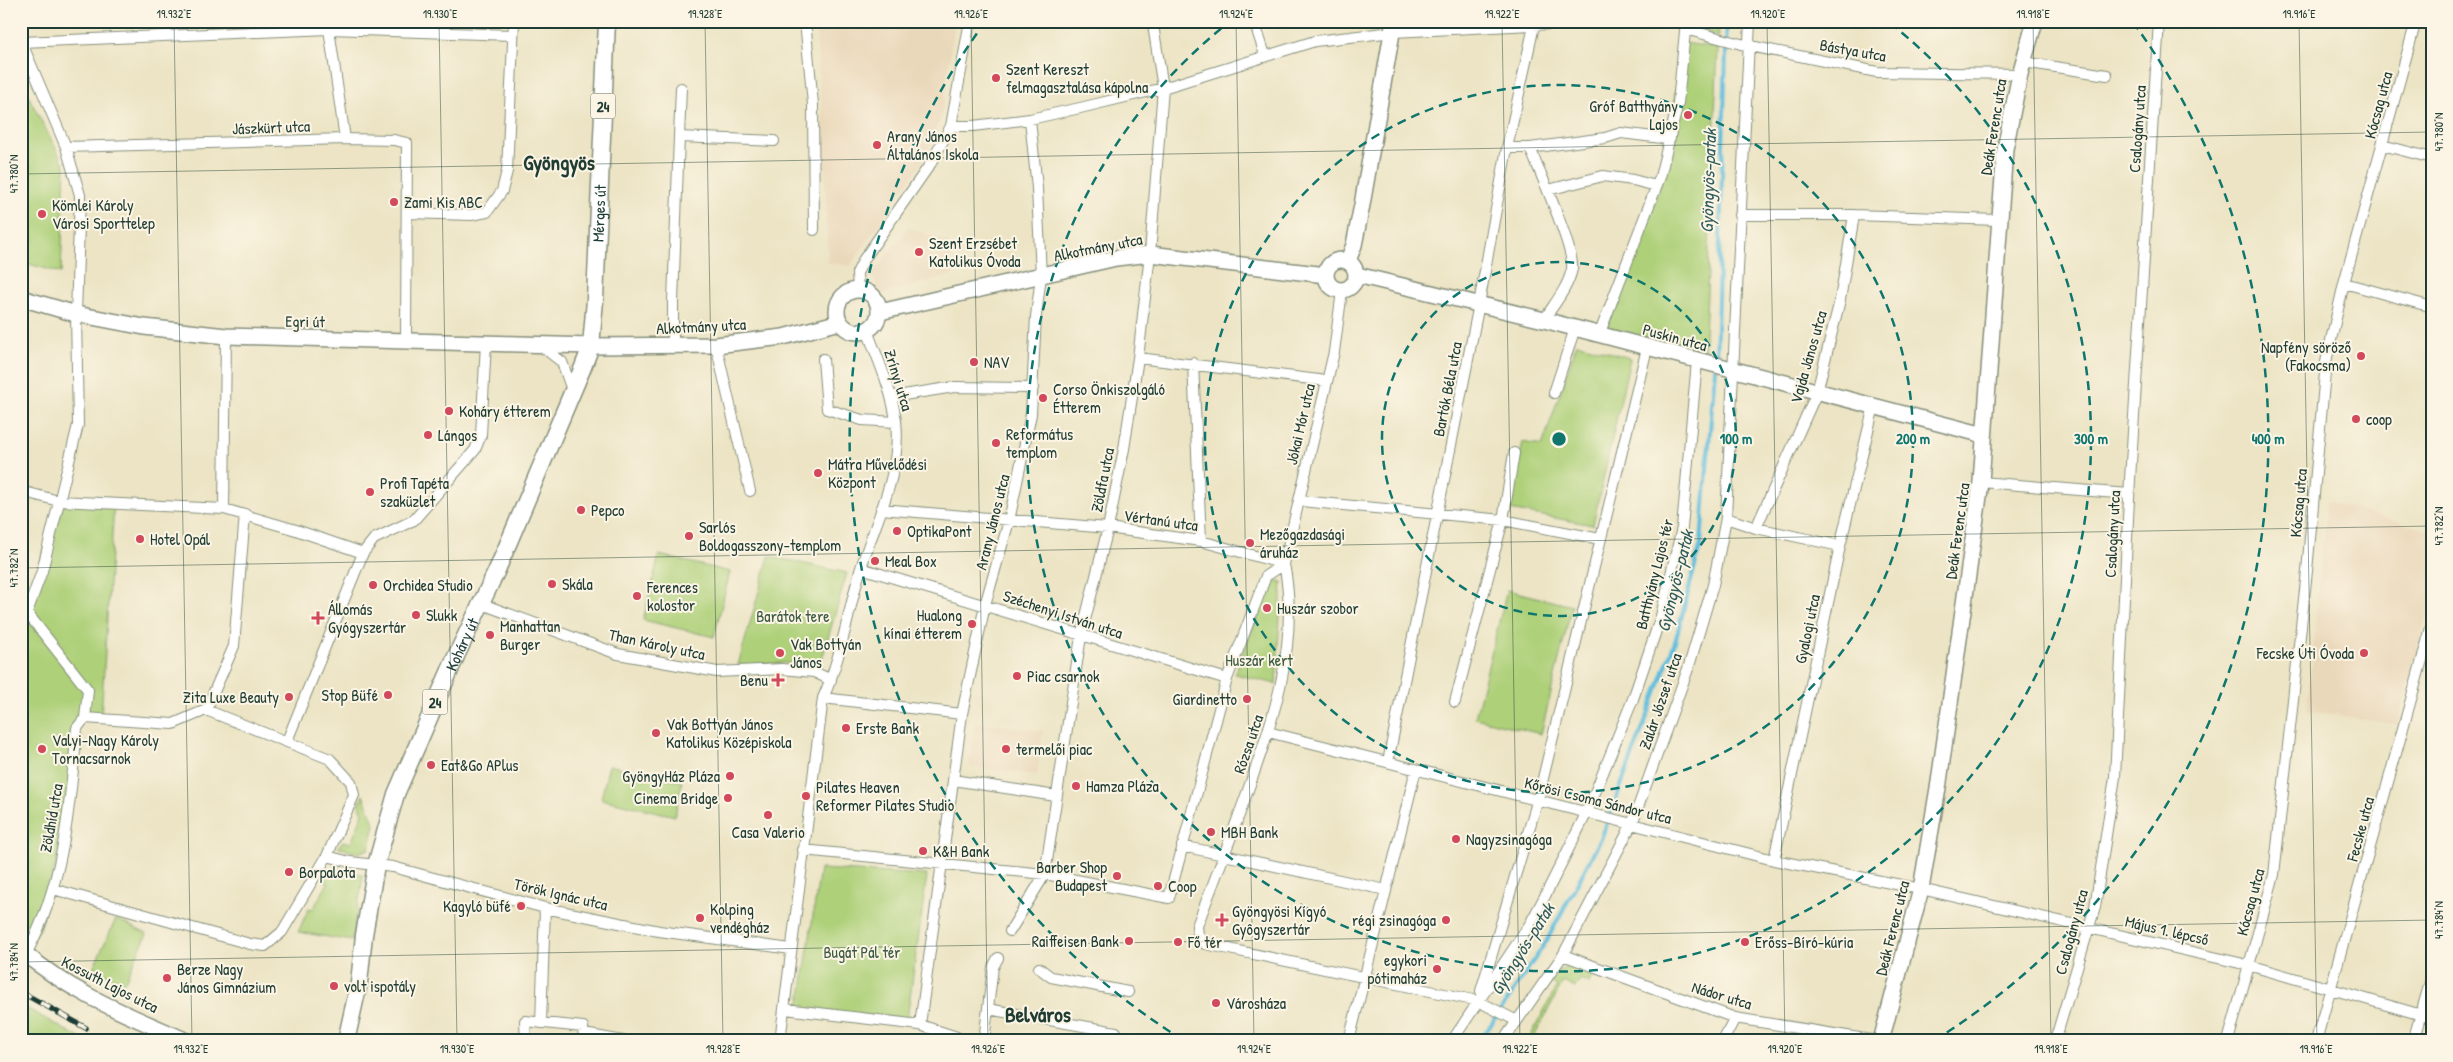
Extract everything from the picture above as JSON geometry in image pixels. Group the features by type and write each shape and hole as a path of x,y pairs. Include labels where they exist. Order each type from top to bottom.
{"main road":[{"name":"Mérges út","path":"591,346 595,300 607,21"},
{"name":"Koháry út","path":"346,1041 359,983 364,935 376,865 403,774 482,604 591,346"}],"street":[{"path":"406,341 408,213 471,215 487,212 502,191 507,171 514,21"},
{"path":"805,21 813,104 814,230"},
{"path":"858,290 857,273 864,259 931,163 951,126 970,21"},
{"name":"Zöldfa utca","path":"1045,874 1081,636 1108,528 1124,449 1138,358 1150,254 1163,88 1153,25 1156,21"},
{"path":"1254,21 1265,55"},
{"path":"951,126 973,126 1030,119 1163,88 1315,41 1394,27 1609,21"},
{"name":"Zalár József utca","path":"1503,1041 1564,955 1628,823 1689,666 1714,585 1726,518 1731,370 1740,215 1745,45 1750,21"},
{"name":"Deák Ferenc utca","path":"1880,1041 1921,889 1940,782 1981,482 1998,220 2005,150 2021,68 2035,21"},
{"name":"Csalogány utca","path":"2055,1041 2095,907 2115,777 2129,494 2159,21"},
{"name":"Kócsag utca","path":"2228,1041 2274,875 2307,571 2326,362 2344,283 2416,21"},
{"name":"Bartók Béla utca","path":"1388,762 1438,516 1507,148 1535,23"},
{"path":"1599,335 1656,186 1670,139 1678,102 1685,25"},
{"name":"Bástya utca","path":"1685,25 1711,37 1877,72 2021,68 2108,75"},
{"path":"1348,261 1354,245 1362,205 1394,27"},
{"path":"21,629 42,571 78,425 76,314 80,195 66,148 22,41 329,28 513,35"},
{"path":"329,28 345,139"},
{"path":"673,346 673,302 682,88"},
{"name":"Arany János utca","path":"941,863 962,714 985,604 1009,521 1024,456 1033,388 1036,316 1041,276 1037,188 1030,119"},
{"path":"1507,148 1530,148 1605,138 1621,132 1670,139"},
{"path":"679,137 774,141"},
{"name":"Jászkürt utca","path":"66,148 345,139 394,140 407,143 408,213"},
{"path":"2382,145 2432,158"},
{"path":"1530,148 1548,190 1568,248 1572,267 1568,283 1544,320"},
{"path":"1548,190 1603,176 1633,180 1656,186"},
{"path":"1740,215 1854,215 1998,220"},
{"name":"Vajda János utca","path":"1756,528 1817,392 1840,300 1854,215"},
{"name":"Alkotmány utca","path":"880,312 1116,258 1150,254 1326,275"},
{"path":"1348,261 1353,265 1357,275 1352,287 1342,291 1330,286 1326,275 1329,267 1335,262 1348,261"},
{"name":"Puskin utca","path":"1357,275 1544,320 1984,435"},
{"path":"2344,283 2432,307"},
{"path":"858,290 869,293 877,301 880,312 876,323 867,330 857,332 847,330 840,322 837,312 839,302 846,293 858,290"},
{"name":"Jókai Mór utca","path":"1284,564 1327,381 1342,291"},
{"name":"Egri út","path":"21,298 76,314 144,327 226,336 591,346"},
{"name":"Alkotmány utca","path":"591,346 716,345 783,337 840,322"},
{"path":"1554,393 1575,328"},
{"name":"Zrínyi utca","path":"780,1041 823,698 831,680 861,568 892,480 896,452 896,422 891,398 867,330"},
{"path":"224,509 226,336"},
{"path":"287,741 363,554 374,538 414,520 475,450 481,435 486,343"},
{"path":"537,344 562,362 573,392"},
{"path":"716,345 750,491"},
{"path":"1478,1001 1538,799 1647,348"},
{"path":"1138,358 1193,363 1327,381"},
{"path":"823,359 827,409 862,420 896,422"},
{"name":"Batthyány Lajos tér","path":"1452,1041 1530,924 1590,812 1633,699 1661,616 1682,528 1698,361"},
{"path":"1193,363 1201,541"},
{"path":"891,398 954,386 1033,388"},
{"name":"Gyalogi utca","path":"1774,860 1840,546 1874,406"},
{"path":"1456,702 1503,520 1514,453"},
{"path":"1981,482 2129,494"},
{"path":"21,491 59,501 224,509 363,554"},
{"path":"1300,502 1438,516 1503,520 1600,539"},
{"name":"Vértanú utca","path":"881,509 1108,528 1201,541 1284,564"},
{"path":"85,718 173,724 206,710 234,646 244,514"},
{"path":"1726,518 1756,528 1840,546"},
{"path":"803,850 1045,874 1170,898 1227,679 1266,576 1284,564"},
{"name":"Rózsa utca","path":"1284,564 1288,584 1288,633 1280,694 1224,856 1196,926 1198,935 1206,944 1364,977"},
{"name":"Széchenyi István utca","path":"861,568 985,604 1081,636 1227,679"},
{"name":"Than Károly utca","path":"482,604 618,654 718,672 782,669 814,672 831,680"},
{"name":"Zöldhíd utca","path":"24,952 40,930 52,889 71,792 78,728 85,718 88,690 28,614"},
{"name":"Fecske utca","path":"2316,1041 2332,990 2432,624"},
{"path":"823,698 962,714"},
{"path":"52,889 250,944 265,946 282,932 327,856 349,808 354,795 350,782 330,759 206,710"},
{"name":"Kőrösi Csoma Sándor utca","path":"1268,732 1774,860 1921,889"},
{"path":"1349,1041 1416,769"},
{"path":"953,780 1056,796"},
{"path":"1182,846 1386,890"},
{"name":"Török Ignác utca","path":"327,856 393,867 545,908 659,931 792,949"},
{"path":"920,1025 941,863"},
{"path":"1010,931 1045,874"},
{"name":"Május 1. lépcső","path":"1921,889 2248,965 2432,1018"},
{"path":"542,1023 545,908"},
{"name":"Kossuth Lajos utca","path":"24,952 44,970 70,985 188,1041"},
{"name":"Nádor utca","path":"1564,955 1734,1018 1880,1041"},
{"path":"984,1041 993,966 998,958"},
{"path":"1039,968 1051,976 1128,992"},
{"path":"2413,1041 2432,976"},
{"path":"1364,977 1478,1001 1517,1021"},
{"path":"785,1009 920,1025 957,1036 959,1041"},
{"path":"988,1009 1116,1032"},
{"path":"1722,1041 1734,1018"},
{"path":"526,1041 525,1021 583,1027 584,1037 623,1041"}],"shaded area":[{"name":"Arany János Általános Iskola","path":"815,21 955,21 942,113 926,156 850,266 828,263 823,123"},
{"name":"Szent Erzsébet Katolikus Óvoda","path":"908,227 948,242 953,275 881,294 872,275"},
{"name":"Fecske Úti Óvoda","path":"2327,501 2432,532 2432,596 2397,725 2307,710"},
{"name":"termelői piac","path":"975,722 1043,731 1037,775 969,767"}],"green space":[{"path":"1686,21 1718,21 1718,37 1686,23"},
{"path":"1684,43 1718,48 1704,360 1605,332 1658,192"},
{"name":"Kömlei Károly Városi Sporttelep","path":"21,82 65,166 61,273 21,262"},
{"path":"1577,343 1630,358 1593,525 1510,510 1523,442 1542,446"},
{"path":"59,501 114,504 101,718 85,718 77,728 69,809 40,930 21,950 21,629"},
{"path":"659,555 730,572 714,637 643,620"},
{"name":"Barátok tere","path":"769,556 847,573 822,659 814,666 786,663 738,665"},
{"name":"Huszár kert","path":"1272,579 1282,582 1276,684 1235,674"},
{"path":"1507,590 1572,606 1541,734 1475,718"},
{"path":"609,765 682,782 675,816 601,799"},
{"path":"363,795 375,825 369,849 358,853 338,847 343,841 351,843 363,813 359,804"},
{"path":"334,867 362,875 363,877 352,941 298,932 309,908 313,909 328,883 322,878"},
{"name":"Bugát Pál tér","path":"820,869 927,875 907,1019 799,1009"},
{"path":"116,919 147,934 124,983 93,968"},
{"path":"1573,965 1594,972 1589,983 1580,979 1575,988 1563,982 1532,1041 1528,1041 1557,986 1549,981 1558,971"},
{"path":"21,1005 85,1041 21,1041"}],"waterway":[{"name":"Gyöngyös-patak","path":"1716,362 1727,21"},
{"name":"Gyöngyös-patak","path":"1480,1041 1546,942 1601,839 1675,642 1701,543 1715,369"}],"railway":[{"path":"21,992 86,1028"}],"place":[{"name":"Szent Kereszt felmagasztalása kápolna","path":"996,78"},
{"name":"Gróf Batthyány Lajos","path":"1688,115"},
{"name":"Arany János Általános Iskola","path":"877,145"},
{"name":"Zami Kis ABC","path":"394,202"},
{"name":"Kömlei Károly Városi Sporttelep","path":"42,214"},
{"name":"Szent Erzsébet Katolikus Óvoda","path":"919,252"},
{"name":"Napfény söröző (Fakocsma)","path":"2361,356"},
{"name":"NAV","path":"974,362"},
{"name":"Corso Önkiszolgáló Étterem","path":"1043,398"},
{"name":"Koháry étterem","path":"449,411"},
{"name":"coop","path":"2356,419"},
{"name":"Lángos","path":"428,435"},
{"name":"Református templom","path":"996,443"},
{"name":"Mátra Művelődési Központ","path":"818,473"},
{"name":"Profi Tapéta szaküzlet","path":"370,492"},
{"name":"Pepco","path":"581,510"},
{"name":"OptikaPont","path":"897,531"},
{"name":"Sarlós Boldogasszony-templom","path":"689,536"},
{"name":"Hotel Opál","path":"140,539"},
{"name":"Mezőgazdasági áruház","path":"1250,543"},
{"name":"Meal Box","path":"875,561"},
{"name":"Skála","path":"552,584"},
{"name":"Orchidea Studio","path":"373,585"},
{"name":"Ferences kolostor","path":"637,596"},
{"name":"Huszár szobor","path":"1267,608"},
{"name":"Slukk","path":"416,615"},
{"name":"Állomás Gyógyszertár","path":"318,618"},
{"name":"Hualong kínai étterem","path":"972,624"},
{"name":"Manhattan Burger","path":"490,635"},
{"name":"Vak Bottyán János","path":"780,653"},
{"name":"Fecske Úti Óvoda","path":"2364,653"},
{"name":"Piac csarnok","path":"1017,676"},
{"name":"Benu","path":"778,680"},
{"name":"Stop Büfé","path":"388,695"},
{"name":"Zita Luxe Beauty","path":"289,697"},
{"name":"Giardinetto","path":"1247,699"},
{"name":"Erste Bank","path":"846,728"},
{"name":"Vak Bottyán János Katolikus Középiskola","path":"656,733"},
{"name":"Valyi-Nagy Károly Tornacsarnok","path":"42,749"},
{"name":"termelői piac","path":"1006,749"},
{"name":"Eat&Go APlus","path":"431,765"},
{"name":"GyöngyHáz Pláza","path":"730,776"},
{"name":"Hamza Pláza","path":"1076,786"},
{"name":"Pilates Heaven Reformer Pilates Studio","path":"806,796"},
{"name":"Cinema Bridge","path":"728,798"},
{"name":"Casa Valerio","path":"768,815"},
{"name":"MBH Bank","path":"1211,832"},
{"name":"Nagyzsinagóga","path":"1456,839"},
{"name":"K&H Bank","path":"923,851"},
{"name":"Borpalota","path":"289,872"},
{"name":"Barber Shop Budapest","path":"1117,876"},
{"name":"Coop","path":"1158,886"},
{"name":"Kagyló büfé","path":"521,906"},
{"name":"Kolping vendégház","path":"700,918"},
{"name":"Gyöngyösi Kígyó Gyôgyszertár","path":"1222,920"},
{"name":"régi zsinagóga","path":"1446,920"},
{"name":"Raiffeisen Bank","path":"1129,941"},
{"name":"Fő tér","path":"1178,942"},
{"name":"Erőss-Bíró-kúria","path":"1745,942"},
{"name":"egykori pótimaház","path":"1437,969"},
{"name":"Berze Nagy János Gimnázium","path":"167,978"},
{"name":"volt ispotály","path":"334,986"},
{"name":"Városháza","path":"1216,1003"}],"district":[{"name":"Gyöngyös","path":"559,162"},
{"name":"Belváros","path":"1038,1014"}]}
